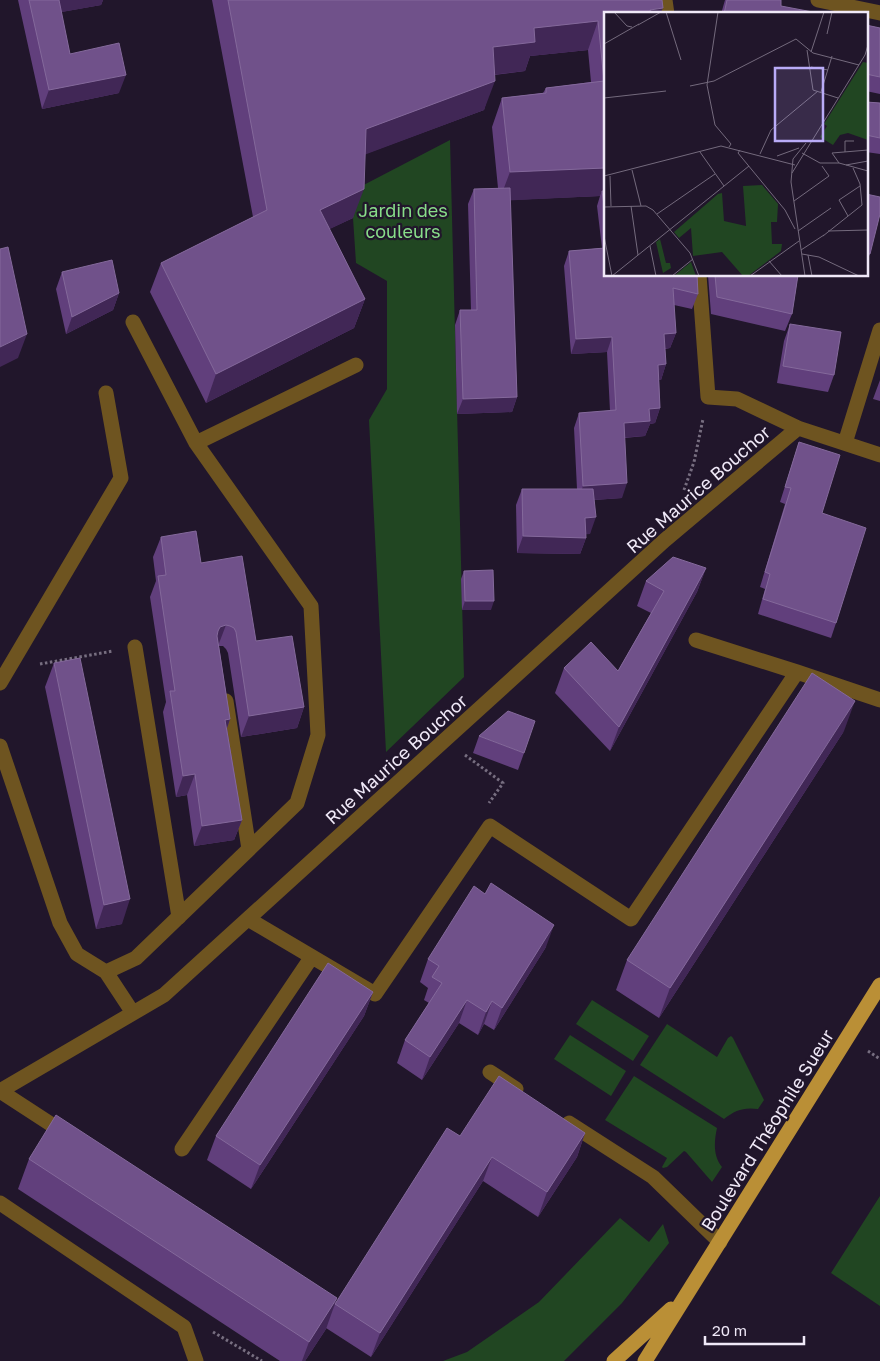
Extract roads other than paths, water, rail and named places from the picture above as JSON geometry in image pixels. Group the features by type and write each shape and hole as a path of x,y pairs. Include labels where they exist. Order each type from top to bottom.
{"main road":[{"name":"Boulevard Théophile Sueur","path":"645,1361 880,985"},
{"name":"Boulevard Théophile Sueur","path":"614,1361 685,1296"}],"street":[{"path":"818,0 880,13"},
{"path":"698,276 708,397 737,399 798,428 880,455"},
{"path":"106,972 136,958 297,803 318,735 311,606 196,443 133,322"},
{"path":"845,443 880,330"},
{"path":"196,443 356,365"},
{"path":"0,683 121,478 106,393"},
{"name":"Rue Maurice Bouchor","path":"0,1091 164,995 665,540 798,428"},
{"path":"696,640 880,700"},
{"path":"134,647 179,917"},
{"path":"248,919 375,994 490,826 631,919 797,672"},
{"path":"223,684 249,849"},
{"path":"0,746 60,923 78,954 106,972 133,1014"},
{"path":"182,1149 312,958"},
{"path":"490,1072 530,1098"},
{"path":"0,1091 74,1139"},
{"path":"555,1114 653,1177 720,1242"},
{"path":"0,1203 184,1327 196,1361"}],"park label":[{"name":"Jardin des couleurs","path":"403,220"}]}
